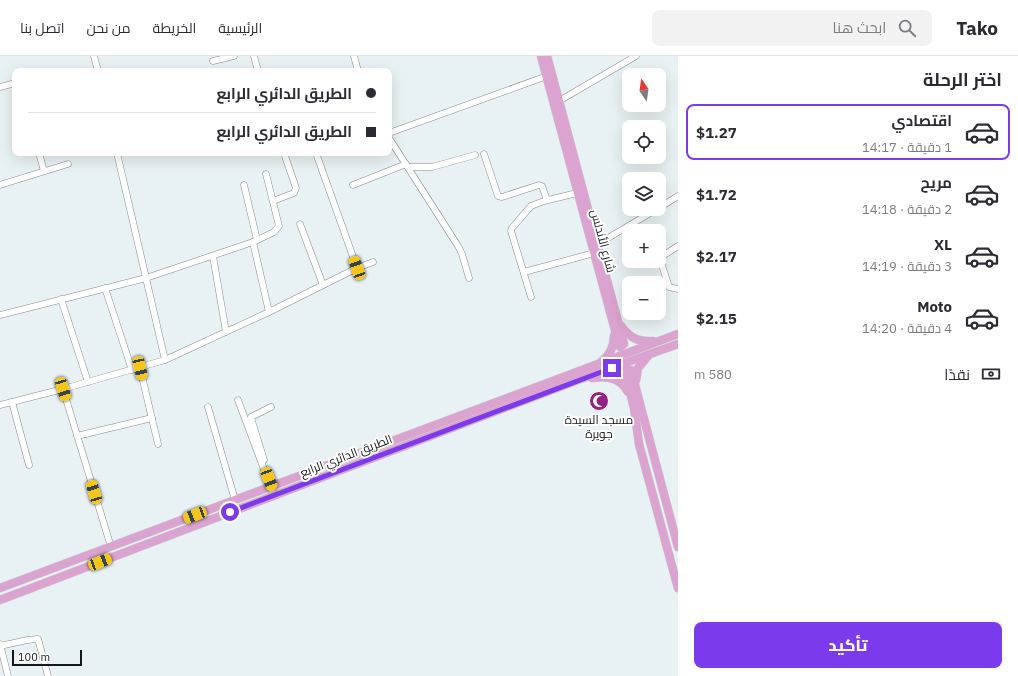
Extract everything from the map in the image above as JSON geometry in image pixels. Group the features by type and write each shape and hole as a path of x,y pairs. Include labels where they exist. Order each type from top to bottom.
{"main road":[{"name":"شارع الأندلس","path":"541,56 577,193 584,206 597,243 618,320 624,344 623,346 619,345 614,329 594,253 584,206 559,101 547,56"},
{"path":"618,320 629,336 634,339 640,341 662,340"},
{"path":"597,365 606,358 611,351 614,343 614,329"},
{"name":"الطريق الدائري الرابع","path":"0,588 678,334"},
{"name":"الطريق الدائري الرابع","path":"0,600 577,380 678,344"},
{"path":"635,385 638,368 650,354"},
{"path":"678,547 631,370 627,369 625,372 636,416 638,437 678,588"},
{"path":"577,380 604,377 615,379 624,386 632,400"},
{"path":"650,486 661,483"},
{"path":"141,536 144,540 143,546"}],"street":[{"path":"94,56 97,68"},
{"path":"213,62 234,56"},
{"path":"254,56 257,68"},
{"path":"354,56 357,68"},
{"path":"559,101 636,56"},
{"path":"392,132 547,76"},
{"path":"0,87 12,84"},
{"path":"392,142 462,254 469,278"},
{"path":"484,154 498,196 502,197 539,185 544,188 547,200"},
{"path":"353,185 407,165 432,167 475,155"},
{"path":"40,156 44,171"},
{"path":"118,156 165,360"},
{"path":"273,201 294,193 296,188 285,156"},
{"path":"317,156 357,268"},
{"path":"0,185 68,164"},
{"path":"0,315 146,278 255,241 274,232 279,226 266,174"},
{"path":"244,185 269,312"},
{"path":"532,297 511,231 512,228 531,206 547,200 577,193"},
{"path":"666,203 678,196"},
{"path":"597,243 645,216"},
{"path":"300,224 323,285"},
{"path":"678,246 660,259 669,286 678,289"},
{"path":"524,272 594,253"},
{"path":"213,256 226,332"},
{"path":"0,405 165,360 269,312 357,268 373,262"},
{"path":"105,288 132,370"},
{"path":"61,299 88,382"},
{"path":"140,368 158,444"},
{"path":"63,389 111,547"},
{"path":"238,400 255,448 274,486"},
{"path":"12,402 29,465"},
{"path":"208,407 236,500"},
{"path":"271,407 251,418 274,486 274,496"},
{"path":"77,436 152,418"},
{"path":"8,676 0,645 38,639 48,676"}],"place":[{"name":"مسجد السيدة جويرة","path":"599,401"}],"route":[{"path":"230,512 612,368"}]}
